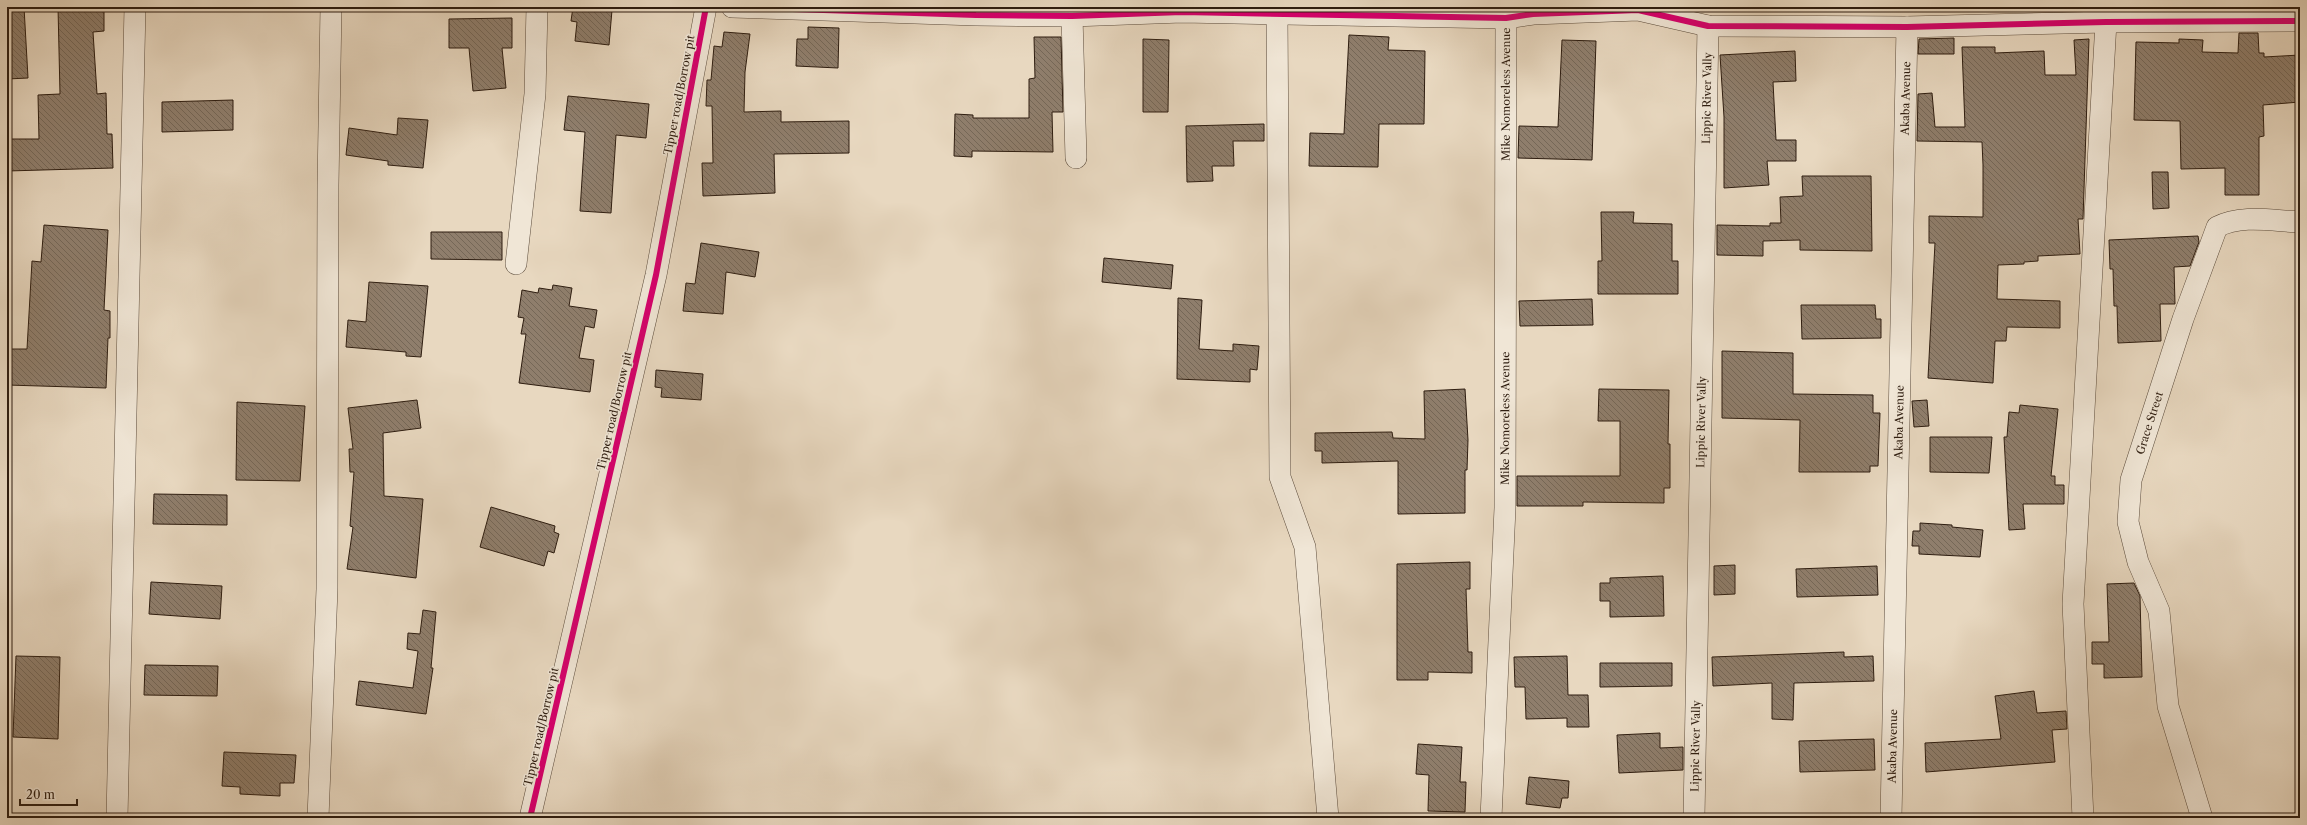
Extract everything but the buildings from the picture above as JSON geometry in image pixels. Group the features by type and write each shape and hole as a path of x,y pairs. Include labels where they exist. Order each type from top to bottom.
{"street":[{"path":"125,483 126,260 134,7"},
{"path":"116,818 134,7"},
{"path":"318,818 327,589 328,185 331,7"},
{"path":"516,264 535,94 537,7"},
{"name":"Tipper road/Borrow pit","path":"530,818 656,275 706,7"},
{"path":"732,7 976,11 1072,16 1182,10 1277,14 1379,11 1506,18 1533,14 1638,9 1708,26 1907,27 2049,15 2106,22 2254,14 2300,21"},
{"path":"1277,14 1280,477 1305,548 1328,818"},
{"path":"1072,16 1076,158"},
{"name":"Mike Nomoreless Avenue","path":"1491,818 1505,508 1506,18"},
{"path":"2083,818 2073,604 2106,22"},
{"name":"Lippic River Vally","path":"1694,818 1708,26"},
{"name":"Akaba Avenue","path":"1891,818 1907,27"},
{"name":"Grace Street","path":"2202,818 2168,706 2159,611 2138,562 2128,522 2131,480 2184,319 2217,228 2229,220 2242,219 2300,222"}],"cycle path":[{"path":"530,818 656,275 706,7"},
{"path":"732,7 976,15 1072,16 1182,12 1506,18 1533,14 1638,10 1708,26 1907,27 2106,22 2300,21"}]}
